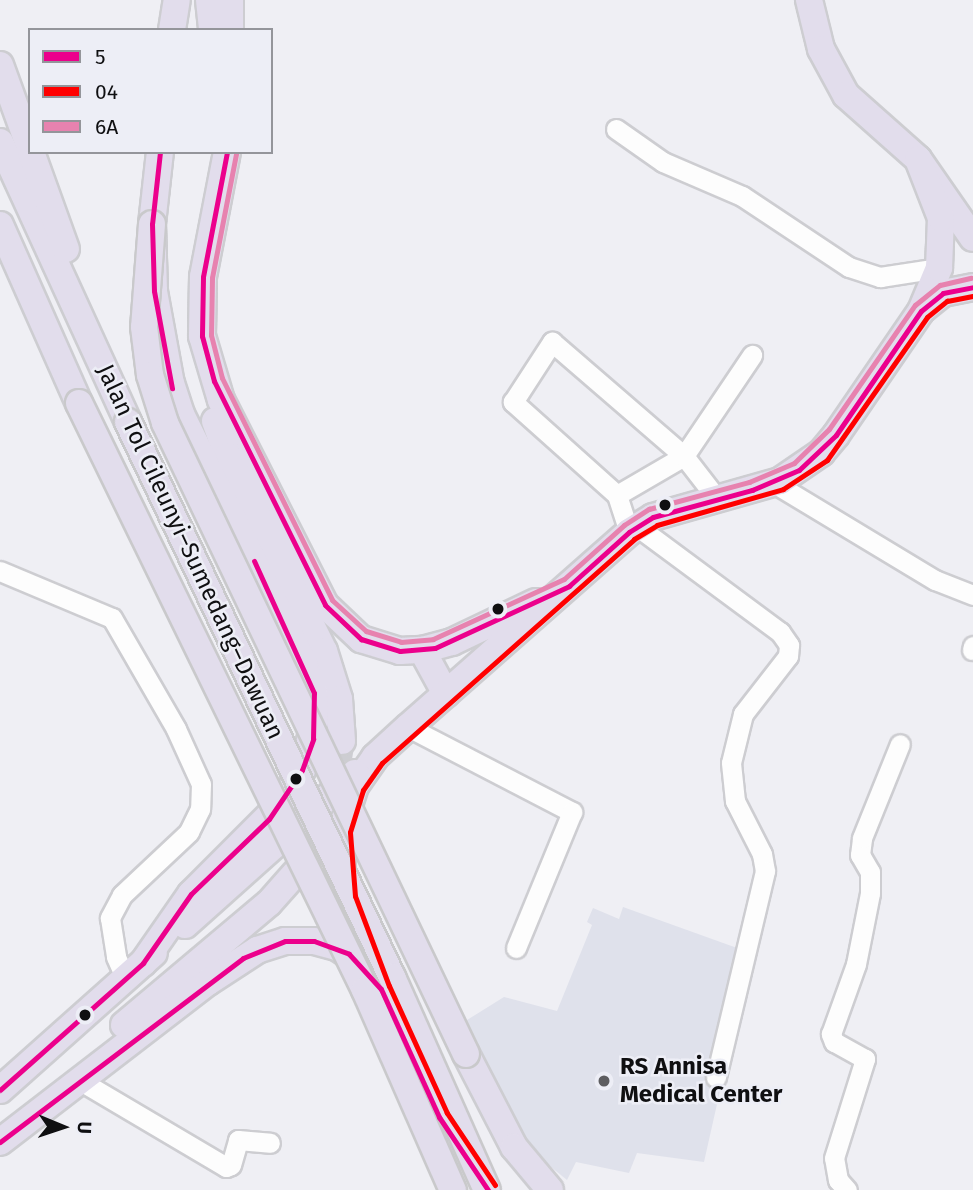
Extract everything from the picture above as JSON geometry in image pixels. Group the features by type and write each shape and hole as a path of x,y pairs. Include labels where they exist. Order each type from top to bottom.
{"highway":[{"path":"164,0 166,28"},
{"path":"172,28 177,0"},
{"path":"209,0 212,28"},
{"path":"230,0 230,28"},
{"path":"809,0 821,48 846,95 918,159 971,232"},
{"path":"0,65 28,144"},
{"name":"Jalan Tol Cileunyi–Sumedang–Dawuan","path":"0,142 128,422 392,977 488,1190"},
{"path":"31,154 128,422"},
{"path":"160,154 144,327 156,398 187,474 466,1054 514,1147 550,1190"},
{"path":"212,217 213,154"},
{"path":"227,154 212,217 203,277 202,336 221,400 307,593 332,673 342,741"},
{"path":"0,1090 634,529 653,517 774,483 821,453 921,311 939,268 941,218 918,159"},
{"path":"134,971 191,894 269,819 302,770 313,739 315,707 297,648 181,414 158,321 152,224"},
{"name":"Jalan Tol Cileunyi–Sumedang–Dawuan","path":"0,225 79,403 365,990 453,1190"},
{"path":"0,242 79,403"},
{"path":"921,311 943,293 973,287"},
{"path":"307,593 362,639 400,651 422,650 452,642 569,586"},
{"path":"422,650 446,694"},
{"path":"375,757 349,799 341,831 341,866 347,898 382,989 439,1117 488,1190"},
{"path":"0,1135 38,1096 269,903 307,860"},
{"path":"0,1142 79,1080 257,950 285,941 326,943 359,962 382,989"}],"street":[{"path":"616,129 663,162 742,196 849,267 880,276 939,268"},
{"path":"716,1077 765,871 762,854 735,801 731,763 743,714 788,656 789,645 780,632 634,529 617,495 513,402 552,342 684,457 718,500"},
{"path":"617,495 684,457 752,355"},
{"path":"774,483 935,580 973,595"},
{"path":"0,571 112,618 176,729 201,784 200,809 189,832 122,895 110,918 116,957 134,971"},
{"path":"408,727 572,811 516,948"},
{"path":"847,1190 838,1180 834,1158 865,1059 834,1042 831,1034 856,964 870,893 870,872 860,855 862,838 900,744"},
{"path":"79,1080 226,1167 238,1140 270,1143"}],"shaded area":[{"name":"RS Annisa Medical Center","path":"623,907 751,953 704,1162 637,1153 629,1173 576,1162 567,1180 513,1136 459,1025 504,997 557,1011 592,925 587,922 593,908 619,919"}],"tunnel":[{"path":"307,860 329,814 342,741"}],"transit line":[{"name":"5","path":"160,154 152,224 154,291 172,388"},
{"name":"5","path":"227,154 203,277 202,336 214,381 325,605 361,639 400,651 435,648 569,586 629,532 653,517 752,490 799,470 836,435 921,311 943,293 973,287"},
{"name":"6A","path":"236,154 212,278 211,335 222,378 332,600 366,631 401,642 433,639 564,579 624,525 649,509 749,482 794,463 829,429 915,305 940,285 971,278"},
{"name":"04","path":"495,1185 447,1113 389,986 355,896 350,832 363,790 382,763 634,539 657,525 783,489 827,460 927,317 947,301 973,296"},
{"name":"5","path":"0,1090 143,963 191,894 269,819 302,770 313,739 314,693 254,561"},
{"name":"5","path":"0,1142 243,958 285,941 314,941 349,954 381,989 439,1117 488,1190"}],"place":[{"name":"RS Annisa Medical Center","path":"604,1081"}]}
